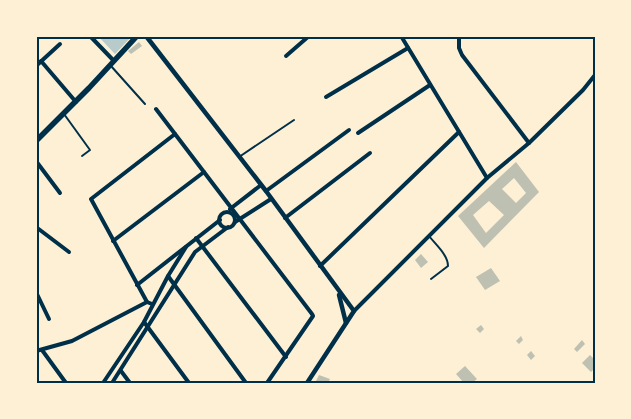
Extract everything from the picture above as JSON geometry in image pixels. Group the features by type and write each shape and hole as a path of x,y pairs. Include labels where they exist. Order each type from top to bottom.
{"main road":[{"path":"37,138 76,102 137,36"}],"street":[{"path":"90,36 112,63"},
{"path":"146,36 266,191 354,311"},
{"path":"286,56 308,36"},
{"path":"341,37 349,36"},
{"path":"401,36 487,178"},
{"path":"459,36 459,48 462,55 529,143"},
{"path":"36,66 60,44"},
{"path":"326,97 408,48"},
{"path":"41,61 76,102"},
{"path":"307,383 354,311 487,178 529,143 583,90 595,75"},
{"path":"358,133 430,85"},
{"path":"156,109 312,314 286,357 267,383"},
{"path":"266,191 350,130"},
{"path":"320,266 459,132"},
{"path":"152,304 147,302 137,285 91,200 176,134"},
{"path":"286,218 370,153"},
{"path":"36,161 60,193"},
{"path":"113,241 204,172"},
{"path":"137,285 220,220 222,214 261,185"},
{"path":"112,383 195,252 235,222 271,199"},
{"path":"226,212 233,214 235,222"},
{"path":"220,220 221,224 228,227"},
{"path":"36,227 69,252"},
{"path":"196,238 286,357"},
{"path":"103,383 144,322 152,304 186,247"},
{"path":"168,276 246,383"},
{"path":"338,291 346,323"},
{"path":"36,292 49,319"},
{"path":"36,351 84,336 147,302"},
{"path":"144,322 189,383"},
{"path":"42,350 66,383"},
{"path":"116,365 130,383"}],"lane":[{"path":"112,63 145,104"},
{"path":"63,114 90,150 82,156"},
{"path":"239,157 294,120"},
{"path":"429,236 446,257 448,263 448,266 432,279"}],"shaded area":[{"path":"98,36 132,36 115,54"}],"building":[{"path":"139,42 142,46 131,54 128,51"},
{"path":"516,162 539,192 484,248 458,216","holes":["514,178 526,193 516,203 502,189","489,201 504,215 486,233 473,215"]},
{"path":"421,254 428,262 421,268 415,260"},
{"path":"491,268 500,281 485,290 476,277"},
{"path":"481,325 484,329 480,333 476,329"},
{"path":"521,336 523,340 519,344 516,341"},
{"path":"582,340 585,344 577,352 574,349"},
{"path":"531,351 535,356 531,360 527,355"},
{"path":"590,355 595,360 595,368 591,372 582,363"},
{"path":"465,366 477,379 472,383 464,383 456,374"},
{"path":"319,375 330,379 328,383 315,383"}]}
